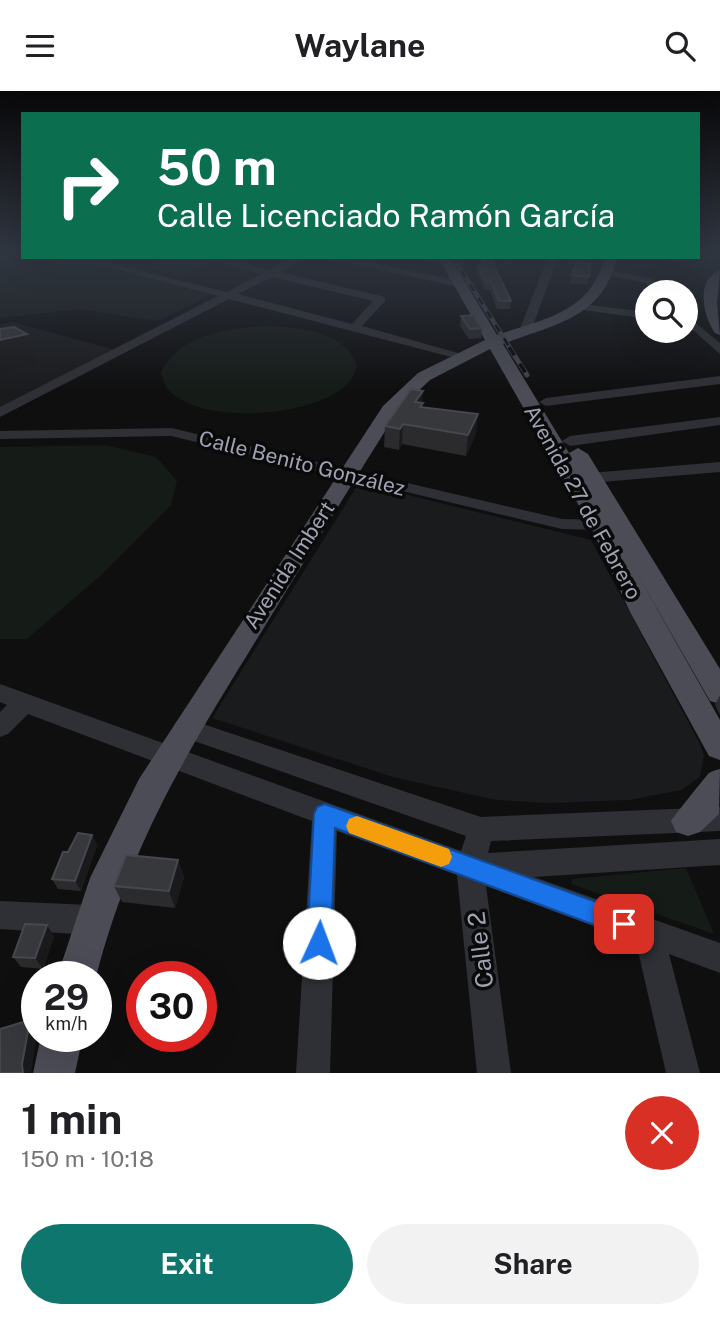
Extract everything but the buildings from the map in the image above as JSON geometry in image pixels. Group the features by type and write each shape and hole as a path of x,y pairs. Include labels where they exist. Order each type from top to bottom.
{"main road":[{"name":"Avenida 27 de Febrero","path":"478,300 508,337 570,442 601,525 643,612 720,747"},
{"name":"Avenida Imbert","path":"80,961 90,920 127,829 168,756 347,475 403,393 419,377 459,355 581,307 591,300"},
{"path":"709,300 720,330"},
{"name":"Avenida 27 de Febrero","path":"508,337 586,483 720,693"},
{"path":"704,820 707,804 720,783"},
{"path":"54,1073 59,1052"}],"street":[{"path":"0,414 221,300"},
{"path":"249,300 459,355"},
{"path":"355,327 380,300"},
{"path":"508,337 529,300"},
{"path":"581,307 635,314"},
{"path":"698,331 720,350"},
{"path":"546,401 720,380"},
{"path":"570,442 720,421"},
{"name":"Calle Benito González","path":"0,435 155,430 562,524 601,525"},
{"path":"586,483 720,467"},
{"path":"586,483 720,477"},
{"path":"0,693 720,958"},
{"path":"0,727 25,702"},
{"path":"185,728 481,829 704,820"},
{"path":"313,1073 325,814"},
{"name":"Calle 2","path":"481,829 470,867 494,1073"},
{"path":"470,867 720,852"},
{"path":"0,915 90,920"},
{"path":"649,933 683,1073"}],"shaded area":[{"path":"0,300 200,300 158,321 79,309 0,318"},
{"path":"13,322 115,350 0,413 0,324"},
{"path":"266,326 307,330 332,338 351,354 357,366 352,378 335,394 313,403 287,410 258,413 204,409 182,400 167,388 161,373 169,360 192,341 221,332"},
{"path":"105,445 156,457 177,481 171,505 99,577 27,639 0,639 0,447"},
{"path":"359,483 591,540 700,744 704,756 700,777 681,790 629,800 549,803 496,800 393,777 212,718"},
{"path":"686,868 714,934 571,884 572,879"}],"railway":[{"path":"480,300 510,348"},
{"path":"509,347 527,375"}],"slow traffic":[{"path":"357,826 441,857"}],"route":[{"path":"319,943 325,814 624,924"}]}
